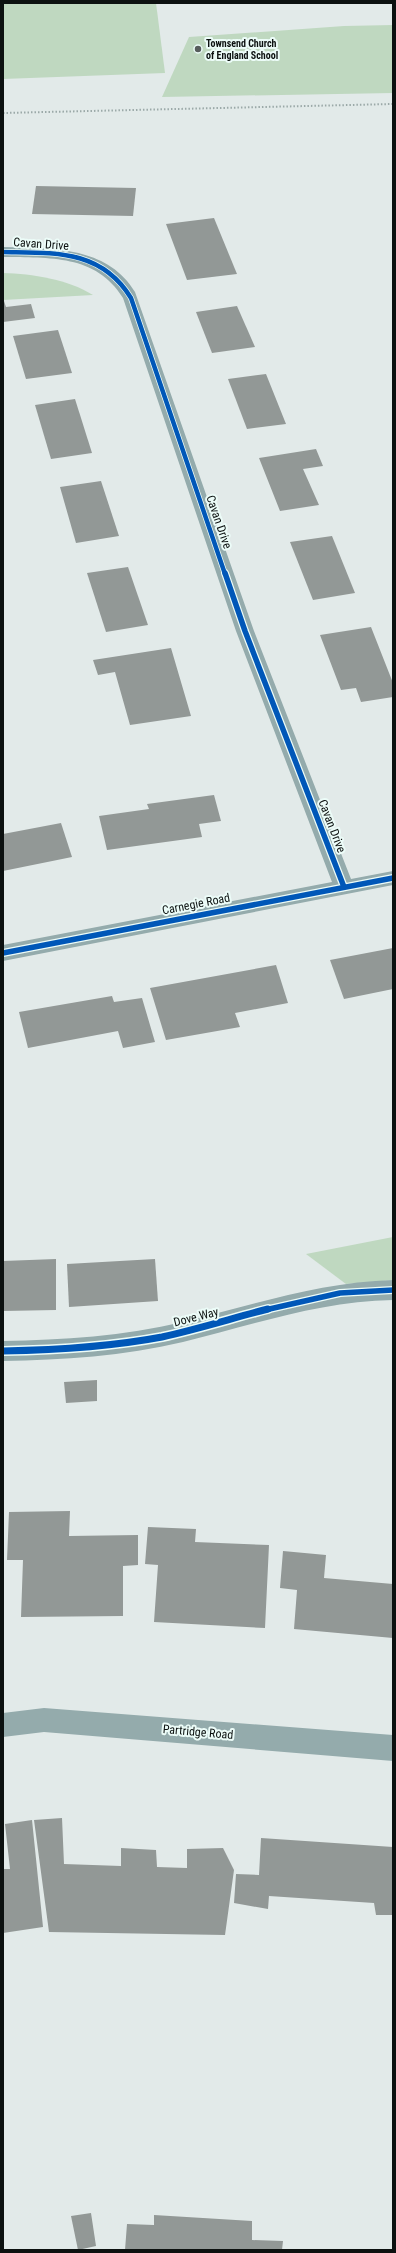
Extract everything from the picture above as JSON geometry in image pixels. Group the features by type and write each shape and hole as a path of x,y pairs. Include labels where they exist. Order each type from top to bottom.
{"street":[{"name":"Cavan Drive","path":"3,252 65,256 88,260 114,274 123,284 131,298 245,631 344,887"},
{"name":"Carnegie Road","path":"3,953 393,878"},
{"name":"Dove Way","path":"3,1351 40,1351 132,1343 182,1332 317,1296 393,1290"},
{"name":"Partridge Road","path":"3,1725 44,1720 393,1748"}],"path":[{"path":"3,113 393,104"}],"green space":[{"path":"3,3 156,3 165,73 3,79"},
{"path":"393,25 393,93 162,97 189,37 344,26"},
{"path":"3,273 50,278 72,285 93,295 3,300"},
{"path":"393,1237 393,1280 346,1284 306,1254"}],"building":[{"path":"36,186 136,188 133,216 32,214"},
{"path":"214,218 237,274 187,280 166,224"},
{"path":"3,298 6,307 31,304 35,318 3,322"},
{"path":"237,306 255,347 212,353 196,312"},
{"path":"58,330 72,373 26,379 13,336"},
{"path":"266,374 286,424 247,429 228,379"},
{"path":"75,399 92,453 51,459 35,405"},
{"path":"316,449 323,466 303,469 319,505 280,511 259,458"},
{"path":"101,481 119,536 76,543 60,487"},
{"path":"332,536 355,593 313,600 290,542"},
{"path":"128,567 148,625 106,632 87,573"},
{"path":"371,627 393,683 393,697 361,702 356,688 341,690 320,635"},
{"path":"171,648 191,716 130,725 115,672 98,675 93,660"},
{"path":"214,795 221,821 199,824 202,837 107,850 99,816 149,809 147,804"},
{"path":"61,823 72,857 3,871 3,834"},
{"path":"393,948 393,989 344,999 330,960"},
{"path":"276,965 288,1003 235,1013 240,1027 166,1040 150,988"},
{"path":"112,996 114,1002 142,998 155,1042 123,1048 118,1031 28,1048 19,1012"},
{"path":"56,1259 56,1310 3,1311 3,1261"},
{"path":"155,1259 158,1301 69,1307 67,1264"},
{"path":"97,1380 97,1401 66,1403 64,1382"},
{"path":"70,1511 69,1536 138,1535 138,1565 123,1566 123,1616 21,1617 23,1560 7,1560 9,1512"},
{"path":"148,1527 196,1529 195,1542 269,1545 265,1628 154,1622 158,1565 145,1564"},
{"path":"283,1551 326,1555 324,1578 393,1584 393,1638 294,1629 297,1590 280,1588"},
{"path":"62,1818 64,1864 121,1866 121,1848 156,1850 157,1867 187,1868 187,1849 223,1848 234,1870 225,1935 49,1932 34,1820"},
{"path":"32,1820 43,1927 3,1933 3,1869 10,1869 5,1824"},
{"path":"261,1838 393,1847 393,1915 376,1915 374,1903 269,1896 268,1909 234,1903 236,1874 259,1875"},
{"path":"91,2213 96,2246 78,2250 71,2216"},
{"path":"154,2215 252,2221 252,2240 283,2241 282,2250 125,2250 127,2224 154,2225"}],"cycle path":[{"path":"3,252 46,253 92,262 115,276 122,283 131,298 245,631 344,887"},
{"path":"3,953 393,878"},
{"path":"3,1351 71,1349 138,1341 183,1332 314,1298 340,1293 393,1290"}],"place":[{"name":"Townsend Church of England School","path":"198,49"}]}
